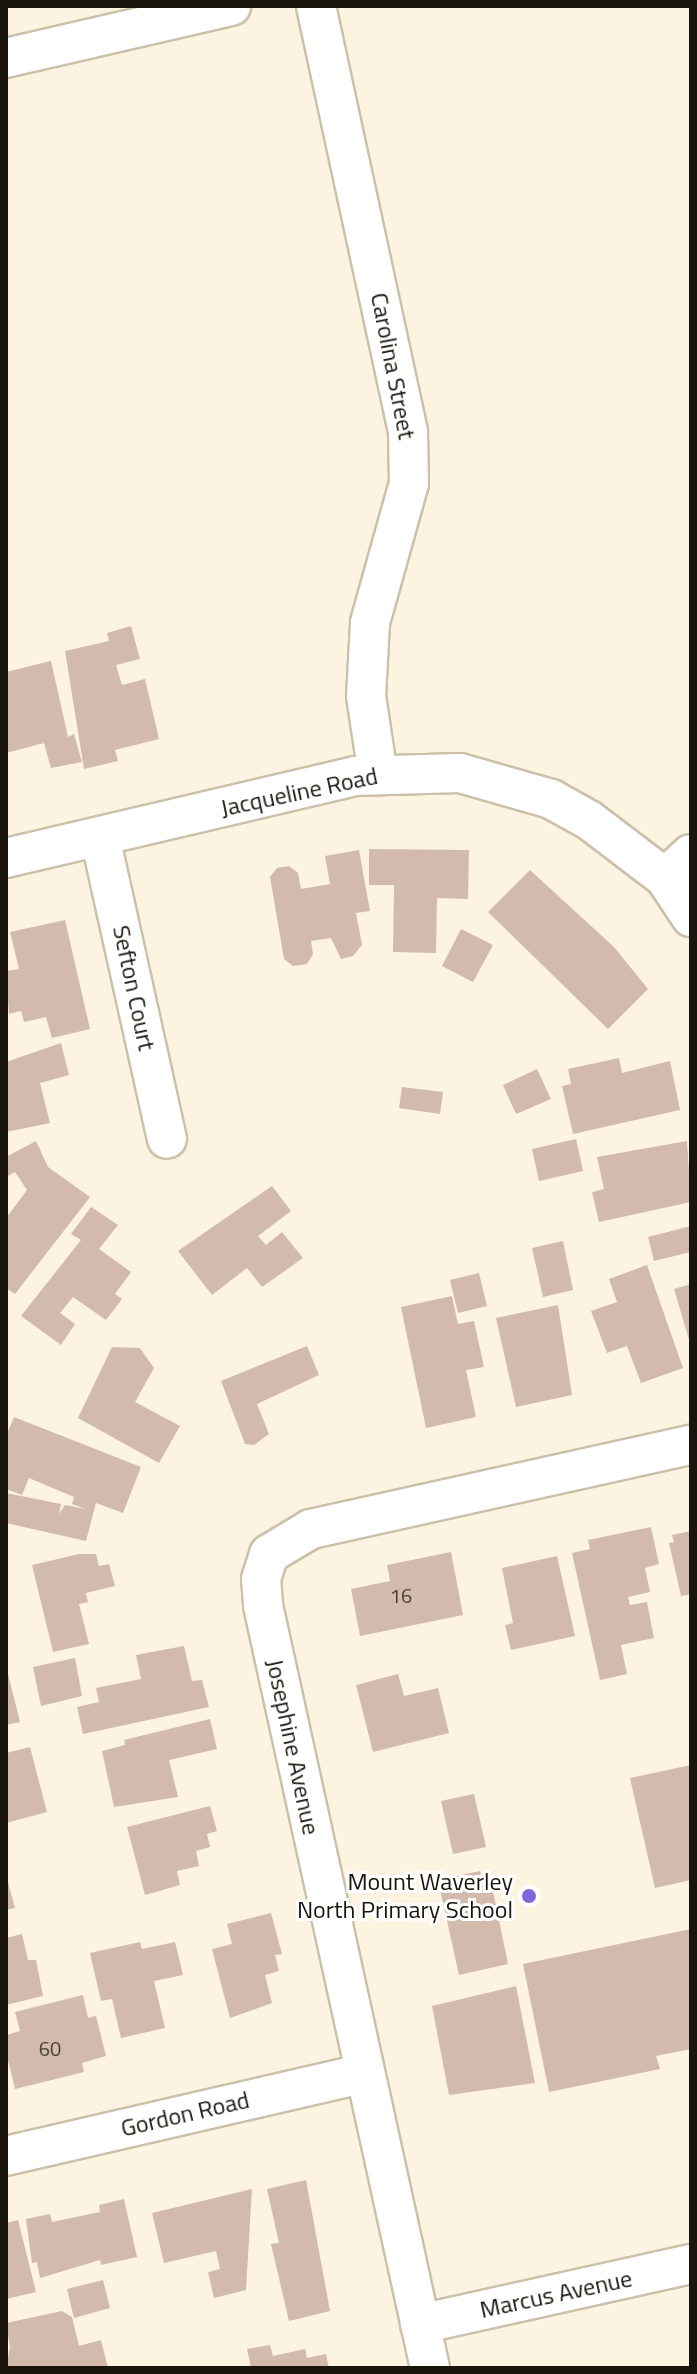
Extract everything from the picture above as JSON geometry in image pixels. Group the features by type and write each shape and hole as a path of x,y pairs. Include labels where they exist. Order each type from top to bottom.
{"street":[{"path":"6,58 231,6"},
{"name":"Carolina Street","path":"316,6 408,432 409,483 370,623 366,696 378,774"},
{"name":"Jacqueline Road","path":"6,858 378,774 460,773 551,799 625,844 678,866 691,917"},
{"name":"Sefton Court","path":"100,837 167,1139"},
{"name":"Josephine Avenue","path":"430,2368 263,1605 261,1579 269,1554 311,1529 691,1445"},
{"name":"Gordon Road","path":"6,2156 365,2073"},
{"name":"Marcus Avenue","path":"420,2324 691,2264"}],"building":[{"path":"131,626 140,659 116,665 122,685 145,679 159,739 115,750 118,761 84,769 65,651 109,641 107,633"},
{"path":"51,661 68,737 74,734 82,762 51,768 44,743 6,753 6,672"},
{"path":"369,849 469,850 468,899 437,898 436,953 393,952 394,885 369,885"},
{"path":"359,850 370,911 356,913 362,945 353,956 341,959 331,938 311,941 313,954 307,964 293,966 284,959 270,877 277,868 289,866 298,873 301,889 330,884 325,856"},
{"path":"530,870 614,947 648,989 608,1029 488,912"},
{"path":"65,920 90,1029 52,1038 46,1017 24,1022 21,1011 9,1014 6,971 19,969 10,932"},
{"path":"461,929 493,945 473,982 442,966"},
{"path":"61,1043 69,1075 40,1083 50,1123 6,1132 6,1062"},
{"path":"619,1058 622,1073 670,1061 680,1110 573,1134 562,1086 571,1084 568,1069"},
{"path":"537,1069 551,1099 516,1114 503,1085"},
{"path":"402,1087 443,1092 440,1114 399,1108"},
{"path":"576,1139 583,1171 539,1181 532,1149"},
{"path":"36,1141 48,1167 90,1197 15,1294 6,1288 6,1218 27,1190 15,1172 6,1177 6,1157"},
{"path":"687,1141 691,1202 599,1222 592,1192 604,1189 597,1157"},
{"path":"272,1186 291,1211 258,1236 266,1245 282,1232 303,1258 262,1287 247,1268 212,1295 178,1251"},
{"path":"91,1207 118,1225 99,1249 131,1272 115,1294 122,1299 106,1320 73,1297 60,1313 75,1324 61,1345 21,1316 81,1240 71,1234"},
{"path":"691,1226 691,1252 654,1261 648,1237"},
{"path":"563,1241 573,1290 543,1297 532,1248"},
{"path":"647,1265 683,1368 641,1383 627,1346 607,1353 591,1311 617,1302 609,1279"},
{"path":"479,1273 487,1306 458,1313 450,1280"},
{"path":"691,1284 691,1342 690,1343 674,1289"},
{"path":"452,1296 458,1324 474,1321 484,1367 466,1370 476,1417 426,1428 401,1307"},
{"path":"558,1305 572,1395 516,1407 496,1318"},
{"path":"307,1346 319,1375 257,1404 269,1434 254,1445 245,1444 221,1381"},
{"path":"112,1347 140,1348 154,1368 135,1402 180,1426 159,1463 78,1418"},
{"path":"14,1417 141,1467 123,1513 96,1503 86,1541 6,1523 6,1493 61,1504 59,1514 65,1505 86,1509 72,1504 74,1497 29,1478 22,1495 6,1489 6,1436"},
{"path":"651,1527 659,1564 645,1568 650,1592 628,1597 630,1605 647,1602 654,1638 621,1645 627,1674 600,1680 572,1553 590,1549 588,1540"},
{"path":"691,1531 691,1594 681,1596 669,1543 674,1542 672,1535"},
{"path":"451,1552 463,1615 360,1636 351,1589 390,1581 387,1565"},
{"path":"79,1554 96,1554 99,1566 109,1564 115,1586 86,1593 88,1602 79,1604 89,1644 53,1652 32,1565"},
{"path":"557,1556 575,1636 511,1650 505,1625 513,1623 502,1568"},
{"path":"184,1646 192,1681 202,1680 209,1707 83,1734 77,1707 99,1702 96,1688 141,1679 136,1655"},
{"path":"75,1658 82,1696 41,1706 33,1667"},
{"path":"6,1666 20,1722 6,1725"},
{"path":"398,1674 404,1696 438,1688 449,1733 373,1752 356,1685"},
{"path":"210,1719 217,1749 169,1760 178,1797 114,1807 102,1751 125,1745 124,1740"},
{"path":"30,1747 47,1812 6,1823 6,1753"},
{"path":"691,1765 691,1880 655,1888 630,1778"},
{"path":"474,1794 486,1847 453,1854 441,1801"},
{"path":"210,1806 217,1831 207,1834 210,1847 196,1851 199,1866 177,1871 180,1885 145,1895 127,1827"},
{"path":"480,1871 483,1887 492,1886 508,1964 459,1975 438,1880"},
{"path":"6,1875 15,1908 6,1910"},
{"path":"271,1913 282,1954 275,1955 279,1971 265,1975 272,2003 230,2018 212,1949 232,1944 227,1924"},
{"path":"691,1929 691,2049 656,2056 660,2069 549,2092 523,1964"},
{"path":"22,1934 28,1960 36,1960 43,1996 6,2005 6,1938"},
{"path":"140,1942 142,1949 175,1942 183,1975 154,1981 165,2028 121,2038 112,1999 101,2001 90,1953"},
{"path":"516,1986 535,2083 449,2095 432,2006"},
{"path":"83,1995 88,2018 96,2016 106,2056 82,2063 84,2072 15,2089 6,2052 6,2035 20,2031 15,2012"},
{"path":"306,2180 330,2311 289,2321 271,2244 279,2243 267,2189"},
{"path":"252,2189 246,2290 214,2298 208,2272 220,2269 216,2251 164,2263 152,2213"},
{"path":"124,2199 137,2257 101,2265 100,2260 40,2278 37,2262 32,2263 26,2219 50,2214 52,2222 100,2212 99,2205"},
{"path":"18,2220 36,2292 6,2299 6,2223"},
{"path":"103,2280 110,2308 74,2318 67,2289"},
{"path":"62,2311 72,2317 79,2346 101,2340 108,2368 6,2368 10,2347 6,2323"},
{"path":"270,2345 273,2356 305,2349 307,2358 326,2354 329,2368 251,2368 247,2349"}],"place":[{"name":"Mount Waverley North Primary School","path":"529,1896"}]}
